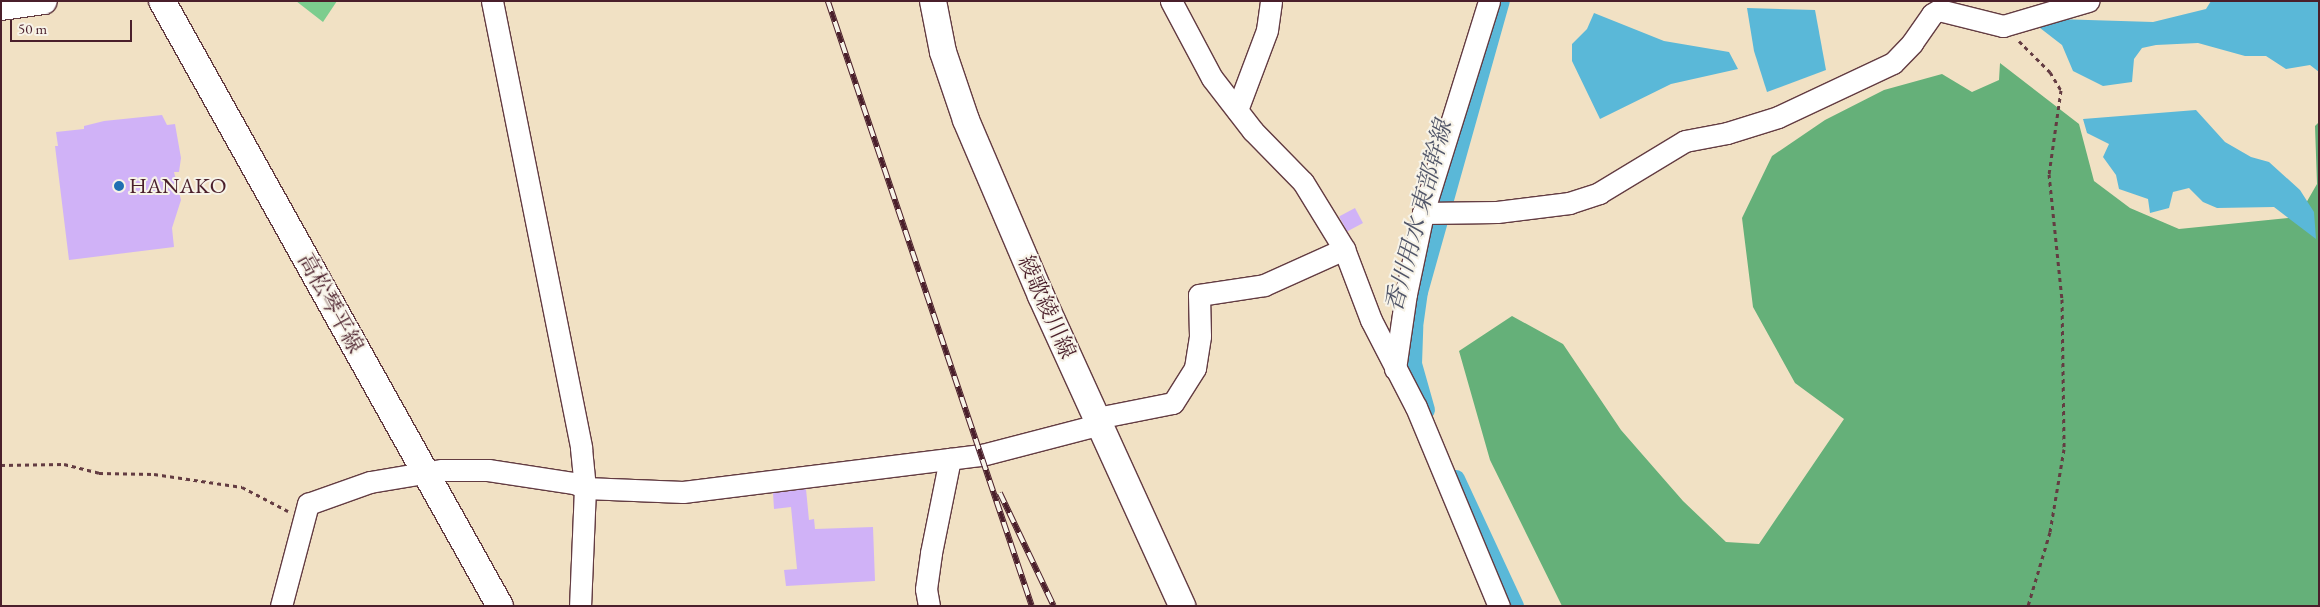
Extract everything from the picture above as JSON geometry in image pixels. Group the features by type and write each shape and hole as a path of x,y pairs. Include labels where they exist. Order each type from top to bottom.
{"main road":[{"path":"1,7 44,1"},
{"name":"高松琴平線","path":"162,1 500,606"},
{"name":"綾歌綾川線","path":"933,1 943,52 966,120 1182,606"}],"street":[{"path":"492,1 574,401 585,488 580,606"},
{"path":"1172,1 1212,78 1237,110 1303,182 1344,249 1371,320 1416,407 1499,606"},
{"path":"1237,110 1264,39 1271,1"},
{"path":"1395,369 1406,294 1423,213 1489,1"},
{"path":"1423,213 1506,211 1569,203 1599,193 1685,141 1727,133 1778,117 1893,63 1912,43 1933,13 1946,6 2003,26 2088,1"},
{"path":"281,606 302,518 308,504 370,482 426,473 488,470 574,483 585,488 683,492 811,474 950,459 1034,444 1099,421 1173,403 1195,368 1200,336 1199,295 1264,285 1344,249"},
{"path":"929,606 926,589 931,553 950,459"}],"path":[{"path":"2003,26 2045,66 2061,90 2049,174 2062,299 2064,448 2050,532 2028,606"},
{"path":"1,465 64,464 99,472 154,474 242,487 302,518"}],"green space":[{"path":"296,1 337,1 323,22"},
{"path":"2000,63 2079,124 2094,181 2130,208 2179,229 2298,217 2317,184 2315,126 2319,122 2319,606 1562,606 1490,460 1459,351 1512,316 1563,344 1621,430 1683,501 1726,542 1759,544 1844,419 1795,383 1753,307 1742,218 1772,156 1825,120 1884,90 1942,74 1972,92 1999,80"}],"water":[{"path":"2211,1 2319,1 2319,72 2310,65 2286,69 2266,56 2245,56 2198,43 2156,45 2142,48 2134,59 2132,82 2103,86 2073,71 2062,45 2027,18 2153,22 2206,9"},
{"path":"1747,8 1815,10 1826,70 1767,92 1754,51"},
{"path":"1594,13 1664,41 1729,52 1738,69 1671,84 1600,119 1572,61 1572,44 1587,29"},
{"path":"2196,110 2225,142 2251,157 2269,162 2300,190 2314,212 2316,239 2274,207 2217,208 2203,202 2189,188 2173,192 2169,208 2150,213 2148,199 2119,189 2116,175 2103,157 2109,144 2087,133 2083,119"}],"building":[{"name":"HANAKO","path":"162,115 167,125 175,124 181,158 179,172 174,172 181,200 172,228 174,247 69,260 55,146 58,146 56,132 84,129 84,126 104,121"},
{"path":"1355,208 1363,223 1347,231 1339,216"},
{"path":"806,489 809,520 814,519 815,529 873,527 875,581 786,586 784,570 797,569 791,507 774,509 773,493"}],"waterway":[{"name":"香川用水 東部幹線","path":"1426,410 1413,364 1414,327 1419,292 1501,1"},
{"name":"香川用水 東部幹線","path":"1456,479 1515,606"}],"railway":[{"path":"828,1 1032,606"},
{"path":"1000,493 1054,606"}],"place":[{"name":"HANAKO","path":"119,186"}]}
